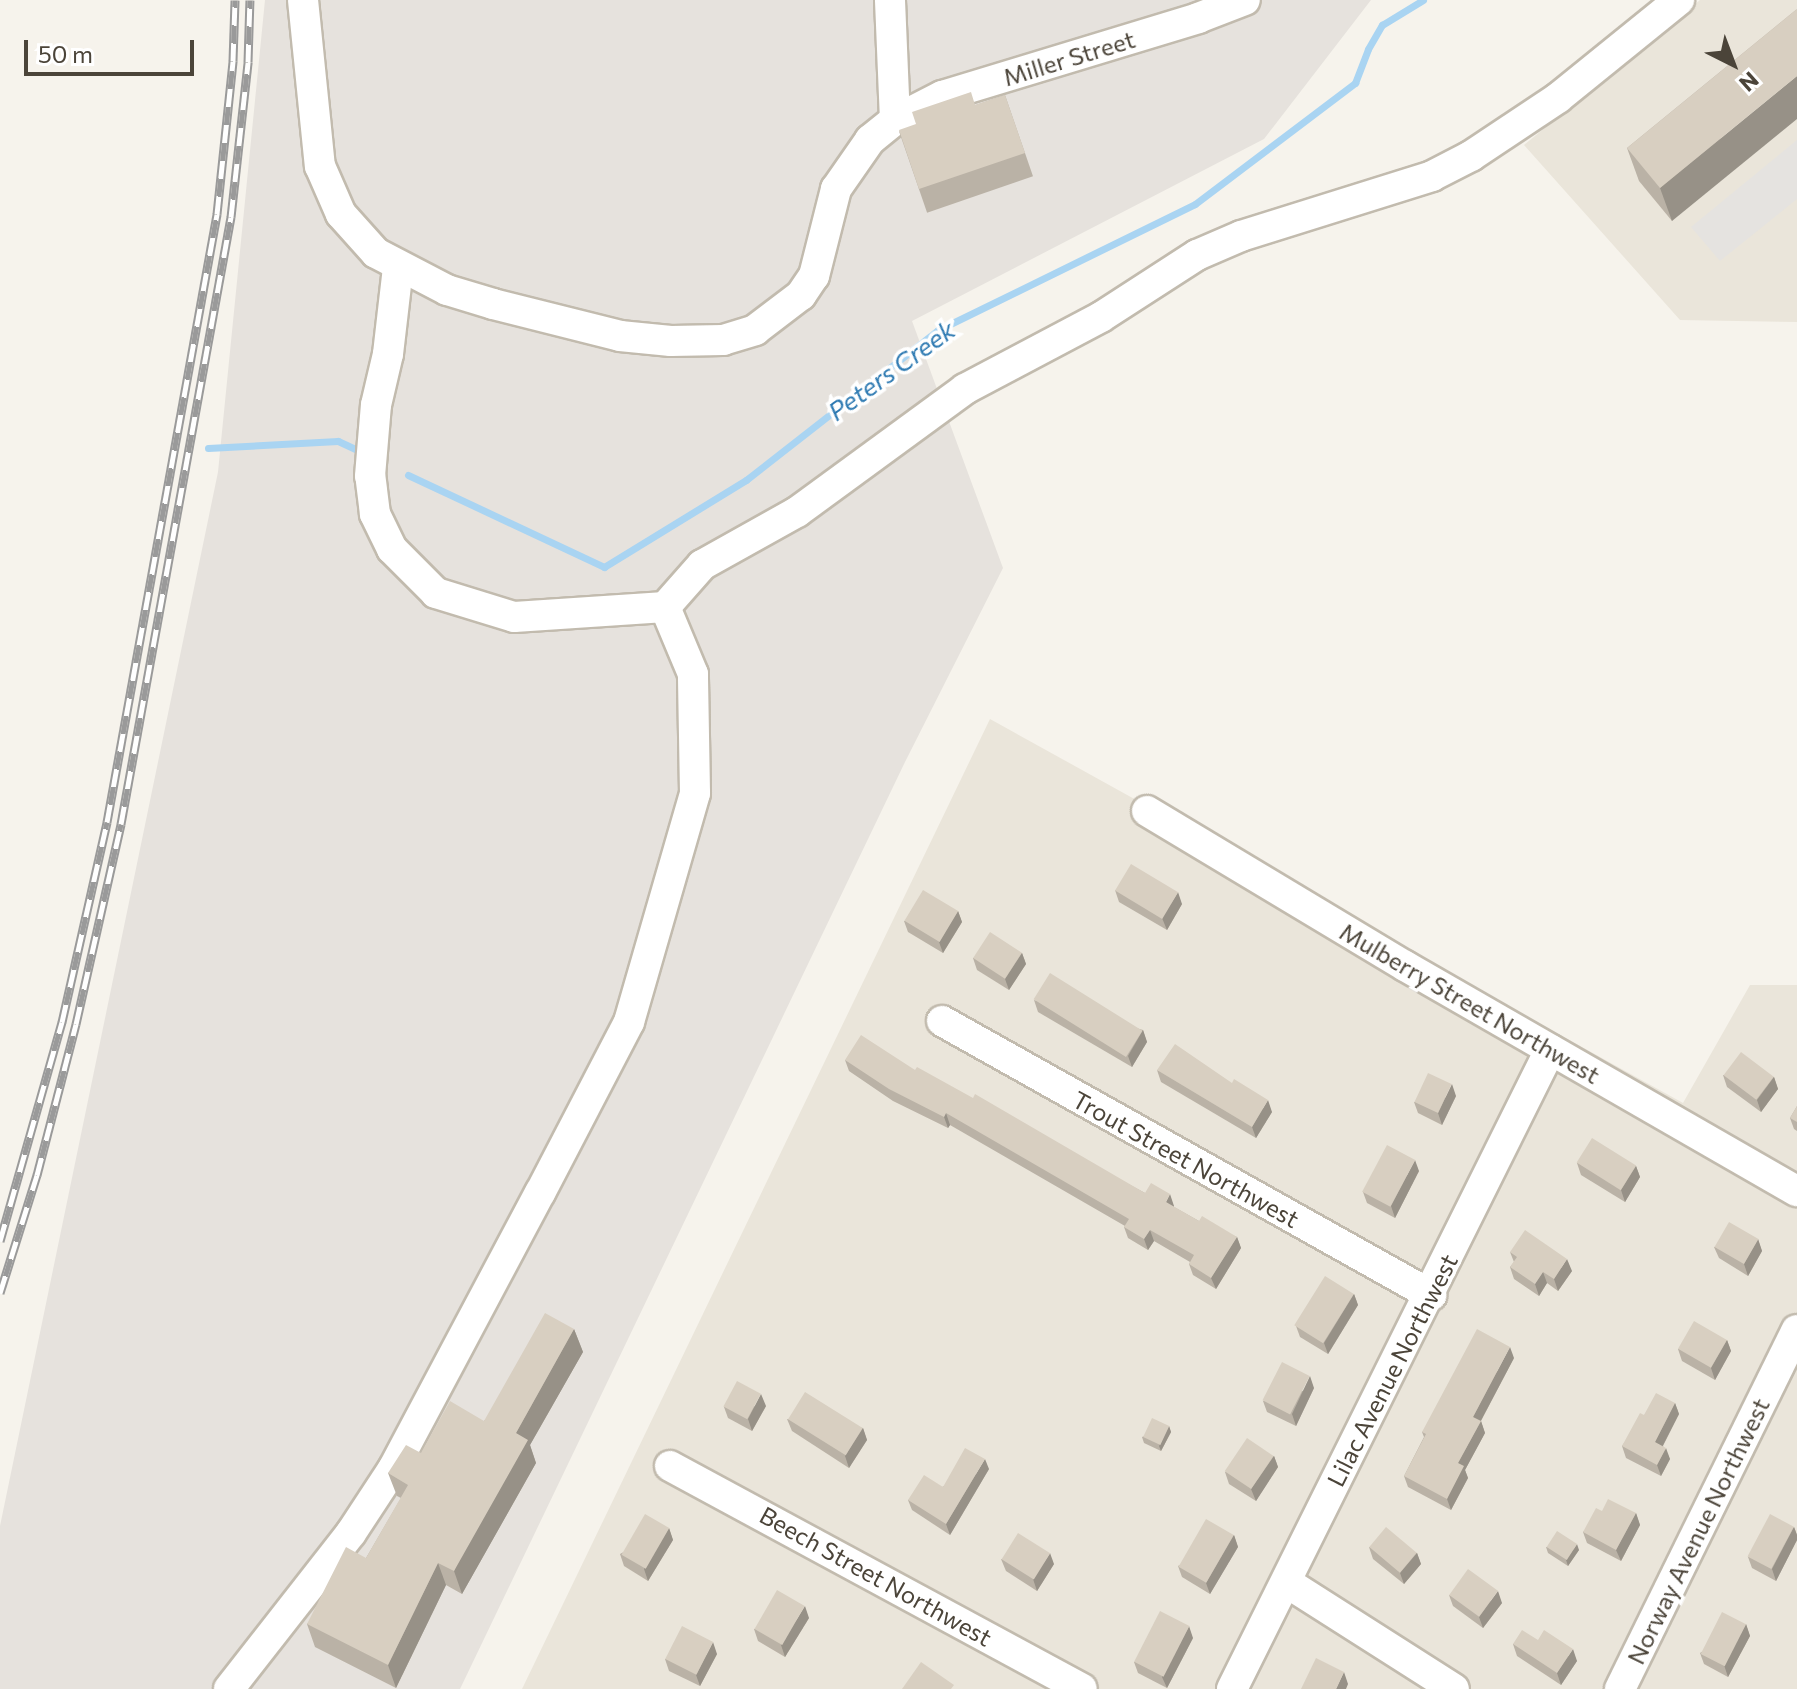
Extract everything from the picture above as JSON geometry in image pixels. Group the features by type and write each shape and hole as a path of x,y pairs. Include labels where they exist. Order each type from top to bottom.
{"street":[{"name":"Miller Street","path":"303,0 317,149 328,189 355,233 398,267 447,290 620,336 671,341 723,340 755,330 801,295 814,276 836,189 870,140 895,120 942,96 1198,18 1245,0"},
{"path":"890,0 895,120"},
{"path":"398,267 388,354 376,405 371,495 375,514 392,549 436,593 514,617 665,607 702,565 797,512 965,389 1101,317 1197,255 1241,236 1432,176 1471,156 1558,98 1679,0"},
{"path":"229,1689 351,1533 393,1469 629,1022 695,793 693,674 665,607"},
{"name":"Mulberry Street Northwest","path":"1147,811 1550,1050 1797,1191"},
{"name":"Trout Street Northwest","path":"942,1021 1431,1295"},
{"name":"Lilac Avenue Northwest","path":"1232,1689 1431,1295 1550,1050"},
{"name":"Norway Avenue Northwest","path":"1620,1689 1797,1330"},
{"name":"Beech Street Northwest","path":"670,1466 1082,1689"},
{"path":"1286,1582 1454,1689"}],"shaded area":[{"path":"265,0 1371,0 1264,139 912,321 1003,568 905,762 460,1689 0,1689 0,1526 218,472"},
{"path":"1700,0 1797,0 1797,322 1680,320 1524,145"},
{"path":"1797,140 1797,199 1720,261 1691,227"},
{"path":"990,719 1683,1103 1750,985 1797,985 1797,1689 522,1689"}],"building":[{"path":"1797,9 1797,76 1660,188 1627,148"},
{"path":"971,92 975,105 1005,95 1025,153 919,189 899,130 916,124 912,112"},
{"path":"1131,864 1178,892 1162,919 1115,891"},
{"path":"923,890 958,911 940,942 904,921"},
{"path":"990,932 1022,953 1005,979 973,958"},
{"path":"1050,973 1142,1031 1126,1057 1034,999"},
{"path":"861,1035 915,1070 917,1067 973,1098 975,1094 1145,1193 1151,1183 1170,1194 1166,1202 1199,1221 1202,1216 1237,1237 1211,1278 1189,1264 1194,1255 1150,1230 1144,1239 1124,1227 1129,1219 946,1113 944,1117 889,1089 845,1060"},
{"path":"1175,1044 1232,1083 1234,1079 1268,1100 1252,1127 1157,1070"},
{"path":"1741,1052 1774,1077 1756,1100 1724,1075"},
{"path":"1428,1073 1452,1084 1438,1113 1414,1102"},
{"path":"1797,1106 1797,1122 1790,1118"},
{"path":"1592,1138 1636,1166 1621,1190 1577,1163"},
{"path":"1387,1145 1415,1160 1390,1207 1362,1192"},
{"path":"1729,1222 1758,1239 1744,1264 1714,1247"},
{"path":"1525,1230 1567,1259 1554,1279 1543,1272 1535,1284 1510,1267 1517,1257 1510,1252"},
{"path":"1325,1276 1354,1294 1323,1343 1294,1325"},
{"path":"545,1313 574,1329 516,1433 528,1440 454,1571 438,1563 388,1665 307,1624 346,1547 366,1558 408,1485 388,1473 406,1445 421,1453 450,1401 484,1421"},
{"path":"1694,1321 1727,1340 1711,1368 1678,1349"},
{"path":"1477,1329 1510,1347 1473,1417 1481,1421 1458,1463 1464,1466 1447,1499 1404,1476 1426,1434 1422,1432"},
{"path":"1282,1362 1310,1376 1290,1414 1262,1400"},
{"path":"737,1381 761,1394 747,1419 723,1407"},
{"path":"805,1392 863,1428 846,1455 788,1419"},
{"path":"1656,1393 1675,1403 1655,1442 1666,1448 1657,1465 1622,1446 1640,1413 1644,1415"},
{"path":"1152,1418 1169,1426 1160,1445 1143,1437"},
{"path":"1247,1438 1274,1456 1251,1489 1225,1471"},
{"path":"965,1448 985,1459 946,1524 908,1500 924,1475 943,1487"},
{"path":"1608,1499 1636,1513 1616,1550 1583,1532 1596,1508 1602,1511"},
{"path":"645,1514 669,1528 646,1569 622,1555"},
{"path":"1770,1514 1794,1527 1771,1569 1747,1556"},
{"path":"1206,1519 1234,1535 1206,1583 1178,1567"},
{"path":"1386,1527 1417,1553 1400,1573 1369,1547"},
{"path":"1557,1531 1577,1544 1567,1560 1547,1547"},
{"path":"1018,1533 1050,1553 1034,1579 1002,1559"},
{"path":"1468,1569 1498,1591 1479,1617 1449,1595"},
{"path":"777,1590 805,1606 782,1645 754,1629"},
{"path":"1160,1611 1189,1626 1164,1677 1134,1662"},
{"path":"1722,1612 1746,1624 1725,1666 1701,1654"},
{"path":"682,1626 713,1642 696,1675 665,1659"},
{"path":"1522,1630 1538,1640 1544,1630 1573,1649 1557,1673 1513,1644"},
{"path":"1316,1658 1344,1672 1336,1689 1301,1689"},
{"path":"921,1662 954,1685 951,1689 902,1689"}],"waterway":[{"name":"Peters Creek","path":"408,475 604,567 746,480 938,330 1195,204 1355,83 1368,49 1382,25 1423,0"},
{"name":"Peters Creek","path":"208,448 338,441 355,449"}],"railway":[{"path":"0,1241 62,1022 107,822 217,214 233,61 235,0"},
{"path":"0,1293 37,1175 76,1024 121,824 231,217 248,62 250,0"}]}
